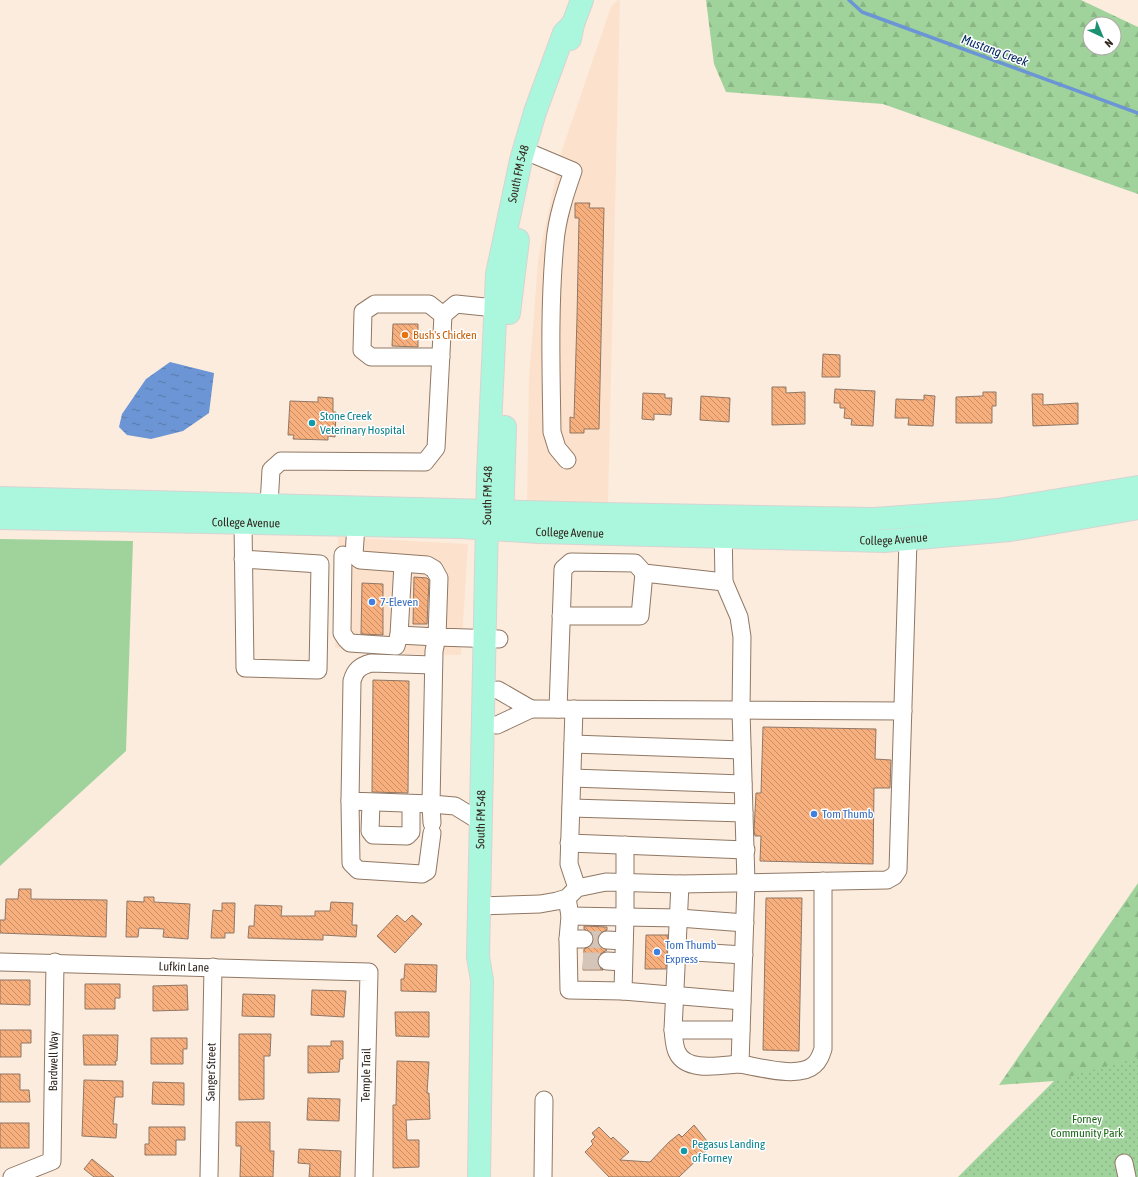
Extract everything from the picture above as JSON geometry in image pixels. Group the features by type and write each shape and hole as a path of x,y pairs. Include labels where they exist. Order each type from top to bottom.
{"main road":[{"name":"South FM 548","path":"495,520 510,299 520,225 528,178 556,76 570,39 572,24 582,0"},
{"name":"South FM 548","path":"486,906 481,822 481,793 492,639 495,520 495,308 498,274 521,160 535,112 564,33 572,24"},
{"name":"College Avenue","path":"723,527 800,518 906,518 998,510 1138,487"},
{"name":"College Avenue","path":"4,498 72,510 243,523 356,525 495,520"},
{"name":"College Avenue","path":"9,518 72,510 269,505 495,520 723,527 884,541 1010,530 1138,508"},
{"name":"South FM 548","path":"479,1177 482,980 478,957 486,906 498,690 492,639"}],"street":[{"path":"535,155 573,171 564,198 555,241 551,323 552,432 557,448 567,460"},
{"path":"441,357 371,357 362,350 361,324 362,312 375,304 430,304 443,315"},
{"path":"269,505 271,470 281,461 425,462 436,448 443,315 456,304 495,308"},
{"path":"243,523 245,668 318,670 320,564 327,556 348,555 365,562 427,565 434,569 439,578 437,637 433,665 432,828 427,871 422,874 358,870 351,863 350,801 352,681 355,672 362,665 371,662 433,665"},
{"path":"356,525 348,555 342,633 346,639 356,643 396,646 399,635 403,564"},
{"path":"723,527 724,582 739,617 742,637 741,710 746,882 740,1064"},
{"path":"486,906 540,904 606,882 680,884 887,880 894,876 898,870 908,540"},
{"path":"243,559 320,564"},
{"path":"724,582 644,573 635,563 571,562 563,569 561,616 566,709 573,744 568,864 572,893 570,916 576,939 576,961 569,990 623,991 742,1001"},
{"path":"561,616 640,616 644,573"},
{"path":"399,635 492,639"},
{"path":"498,690 531,709"},
{"path":"497,725 531,709 903,711"},
{"path":"573,744 742,750"},
{"path":"572,778 743,784"},
{"path":"455,806 481,793"},
{"path":"350,801 455,806 481,822"},
{"path":"370,803 370,831 373,835 407,836 411,832 411,804"},
{"path":"571,808 744,814"},
{"path":"569,843 746,850"},
{"path":"623,991 615,962 624,941 626,917 624,882 625,845"},
{"path":"680,884 673,1030 676,1051 681,1059 689,1064 697,1066 740,1064 791,1072 805,1070 814,1066 819,1060 823,1049 823,881"},
{"path":"570,916 679,918 745,923"},
{"path":"607,940 624,941"},
{"path":"677,951 744,955"},
{"name":"Lufkin Lane","path":"0,962 55,962 369,972"},
{"name":"Bardwell Way","path":"12,1177 52,1161 55,962"},
{"name":"Sanger Street","path":"209,1177 213,967"},
{"name":"Temple Trail","path":"364,1177 369,972"},
{"path":"673,1030 741,1030"},
{"path":"543,1177 544,1100"}],"shaded area":[{"path":"618,0 620,0 608,503 527,503 529,379 538,260 561,153 611,7"},
{"path":"338,537 468,544 461,655 351,653 335,647"}],"green space":[{"path":"706,0 1081,0 1115,16 1082,16 1082,56 1122,56 1122,19 1138,27 1138,194 883,104 726,92 714,64"},
{"path":"0,539 133,541 126,751 0,866"},
{"path":"1138,883 1138,1110 1070,1103 1054,1081 999,1085"},
{"name":"Forney Community Park","path":"1138,1057 1138,1177 958,1177 1054,1081"}],"water":[{"path":"170,362 214,373 209,413 183,431 151,439 127,435 119,427 122,414 146,379"}],"building":[{"path":"575,203 590,203 589,208 604,208 599,429 584,429 584,433 570,433 570,417 574,418 577,318 579,218 575,218"},
{"name":"Bush's Chicken","path":"393,324 418,324 418,347 392,346"},
{"path":"823,354 840,355 840,377 822,377"},
{"path":"772,387 786,387 786,393 805,392 805,424 772,425"},
{"path":"835,389 875,391 873,426 851,425 852,419 844,418 845,408 840,408 840,403 834,403"},
{"path":"983,392 996,392 996,406 992,406 992,423 956,423 956,397 983,396"},
{"path":"643,393 665,394 665,398 672,398 671,415 654,414 654,420 642,419"},
{"path":"1032,394 1043,394 1043,405 1078,403 1078,424 1033,426"},
{"path":"924,395 935,396 933,426 908,425 909,418 895,418 896,399 924,400"},
{"path":"701,396 730,398 729,422 700,420"},
{"name":"Stone Creek Veterinary Hospital","path":"318,397 333,398 333,412 336,412 335,437 328,436 328,440 293,439 294,435 288,435 290,401 318,402"},
{"name":"7-Eleven","path":"414,577 427,578 429,580 427,624 413,624"},
{"name":"7-Eleven","path":"362,583 383,584 383,635 361,634"},
{"path":"373,680 409,681 408,793 372,792"},
{"name":"Tom Thumb","path":"763,727 876,729 875,759 891,760 890,788 874,788 873,864 760,861 761,836 755,836 754,830 756,793 761,793"},
{"path":"19,889 31,889 31,899 107,900 106,937 0,933 0,920 5,920 6,899 18,899"},
{"path":"144,897 154,897 154,902 190,904 188,939 163,937 164,929 139,928 138,937 126,937 127,901 144,902"},
{"path":"766,898 802,898 799,1051 763,1050"},
{"path":"331,902 353,903 352,925 357,925 356,937 323,935 323,940 248,938 249,926 254,926 255,905 282,906 281,916 315,916 315,911 330,911"},
{"path":"222,903 235,903 234,933 225,933 225,938 211,938 213,910 222,911"},
{"path":"397,915 405,922 412,915 422,924 395,953 377,936"},
{"path":"584,926 607,927 607,930 599,934 597,939 598,945 607,950 599,955 597,960 598,966 603,970 583,970 584,949 589,947 594,939 592,934 584,929"},
{"name":"Tom Thumb Express","path":"646,935 668,935 666,969 645,969"},
{"path":"405,964 437,965 436,992 401,991 401,979 404,979"},
{"path":"0,980 30,980 30,1005 0,1004"},
{"path":"85,984 120,984 120,998 115,998 115,1009 85,1009"},
{"path":"187,985 188,1010 153,1011 153,986"},
{"path":"312,990 346,991 344,1017 311,1015"},
{"path":"243,994 275,995 274,1017 242,1016"},
{"path":"395,1012 429,1012 429,1037 396,1036"},
{"path":"0,1030 31,1030 31,1043 21,1043 21,1057 0,1057"},
{"path":"239,1034 271,1034 270,1056 264,1056 264,1099 239,1100"},
{"path":"83,1035 118,1035 117,1061 115,1061 116,1065 84,1065"},
{"path":"151,1038 187,1038 187,1049 183,1049 183,1064 151,1064"},
{"path":"331,1041 343,1041 343,1059 340,1059 339,1072 308,1073 308,1046 331,1046"},
{"path":"397,1061 429,1062 427,1093 429,1093 430,1119 406,1120 407,1140 419,1140 419,1167 393,1168 393,1105 396,1105"},
{"path":"0,1074 20,1074 20,1090 29,1090 30,1102 0,1102"},
{"path":"84,1080 123,1081 123,1097 115,1097 113,1124 117,1124 116,1138 82,1136"},
{"path":"153,1082 184,1083 184,1105 152,1104"},
{"path":"308,1098 340,1099 339,1121 307,1120"},
{"path":"236,1122 270,1122 270,1151 274,1151 273,1177 240,1177 241,1146 236,1146"},
{"path":"0,1123 29,1123 29,1148 0,1148"},
{"name":"Pegasus Landing of Forney","path":"694,1125 711,1146 679,1177 609,1177 585,1152 593,1144 591,1141 595,1137 592,1133 599,1127 611,1139 613,1137 629,1152 620,1160 650,1162 669,1142 679,1134 682,1137"},
{"path":"149,1127 185,1127 185,1140 176,1140 176,1155 145,1155 145,1144 149,1144"},
{"path":"299,1149 341,1151 340,1177 309,1177 310,1164 298,1163"},
{"path":"92,1159 114,1177 94,1177 84,1169"}],"waterway":[{"name":"Mustang Creek","path":"849,0 862,12 1138,113"}],"tunnel":[{"path":"584,939 607,940"},
{"path":"583,961 607,961"}],"place":[{"name":"Bush's Chicken","path":"405,335"},
{"name":"Stone Creek Veterinary Hospital","path":"312,423"},
{"name":"7-Eleven","path":"372,602"},
{"name":"Tom Thumb","path":"814,814"},
{"name":"Tom Thumb Express","path":"657,952"},
{"name":"Pegasus Landing of Forney","path":"684,1151"}]}
